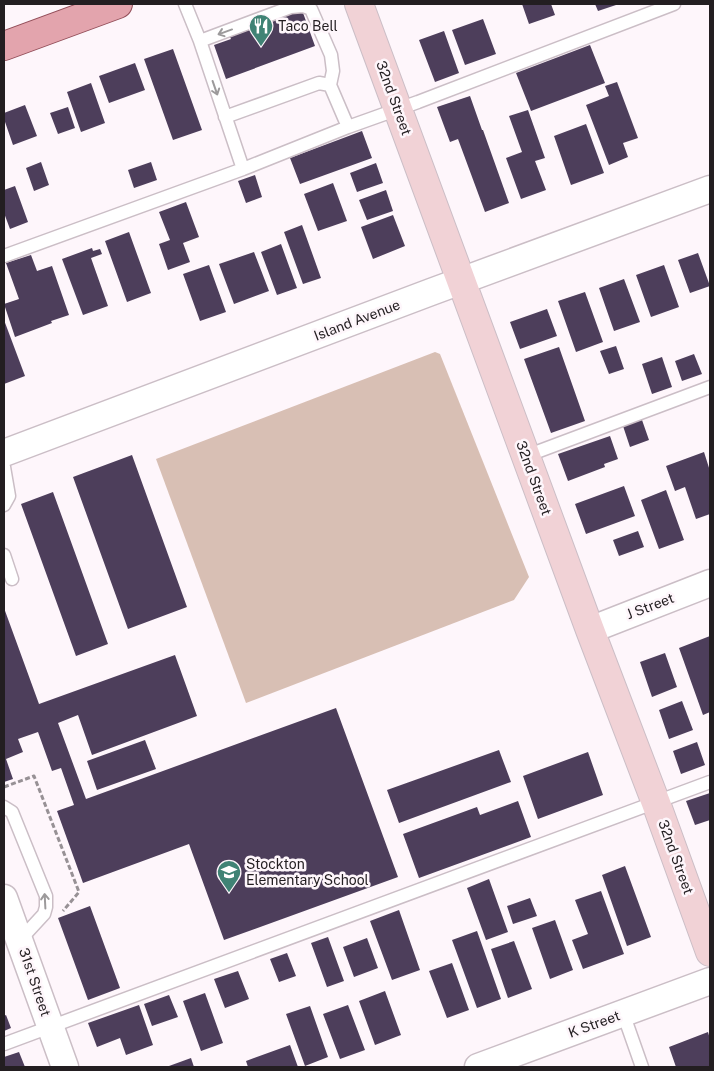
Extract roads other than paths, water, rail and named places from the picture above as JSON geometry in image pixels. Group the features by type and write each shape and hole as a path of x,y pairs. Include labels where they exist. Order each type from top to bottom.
{"main road":[{"path":"4,46 118,4"},
{"name":"32nd Street","path":"359,4 710,952"}],"street":[{"name":"Island Avenue","path":"4,453 710,189"},
{"name":"J Street","path":"590,630 710,583"},
{"name":"31st Street","path":"4,898 65,1067"},
{"name":"K Street","path":"478,1067 710,981"}],"lane":[{"path":"186,4 243,169"},
{"path":"4,256 243,169 674,4"},
{"path":"200,41 291,7 303,6 311,9 331,56 333,71 330,85 348,128"},
{"path":"225,117 319,84 330,85"},
{"path":"526,456 710,387"},
{"path":"4,467 9,496 4,505"},
{"path":"4,555 12,578"},
{"path":"4,1044 710,782"},
{"path":"4,807 12,812 46,896 44,914 20,940"},
{"path":"623,1014 642,1067"}],"place":[{"name":"Taco Bell","path":"261,47"},
{"name":"Stockton Elementary School","path":"229,893"}]}
